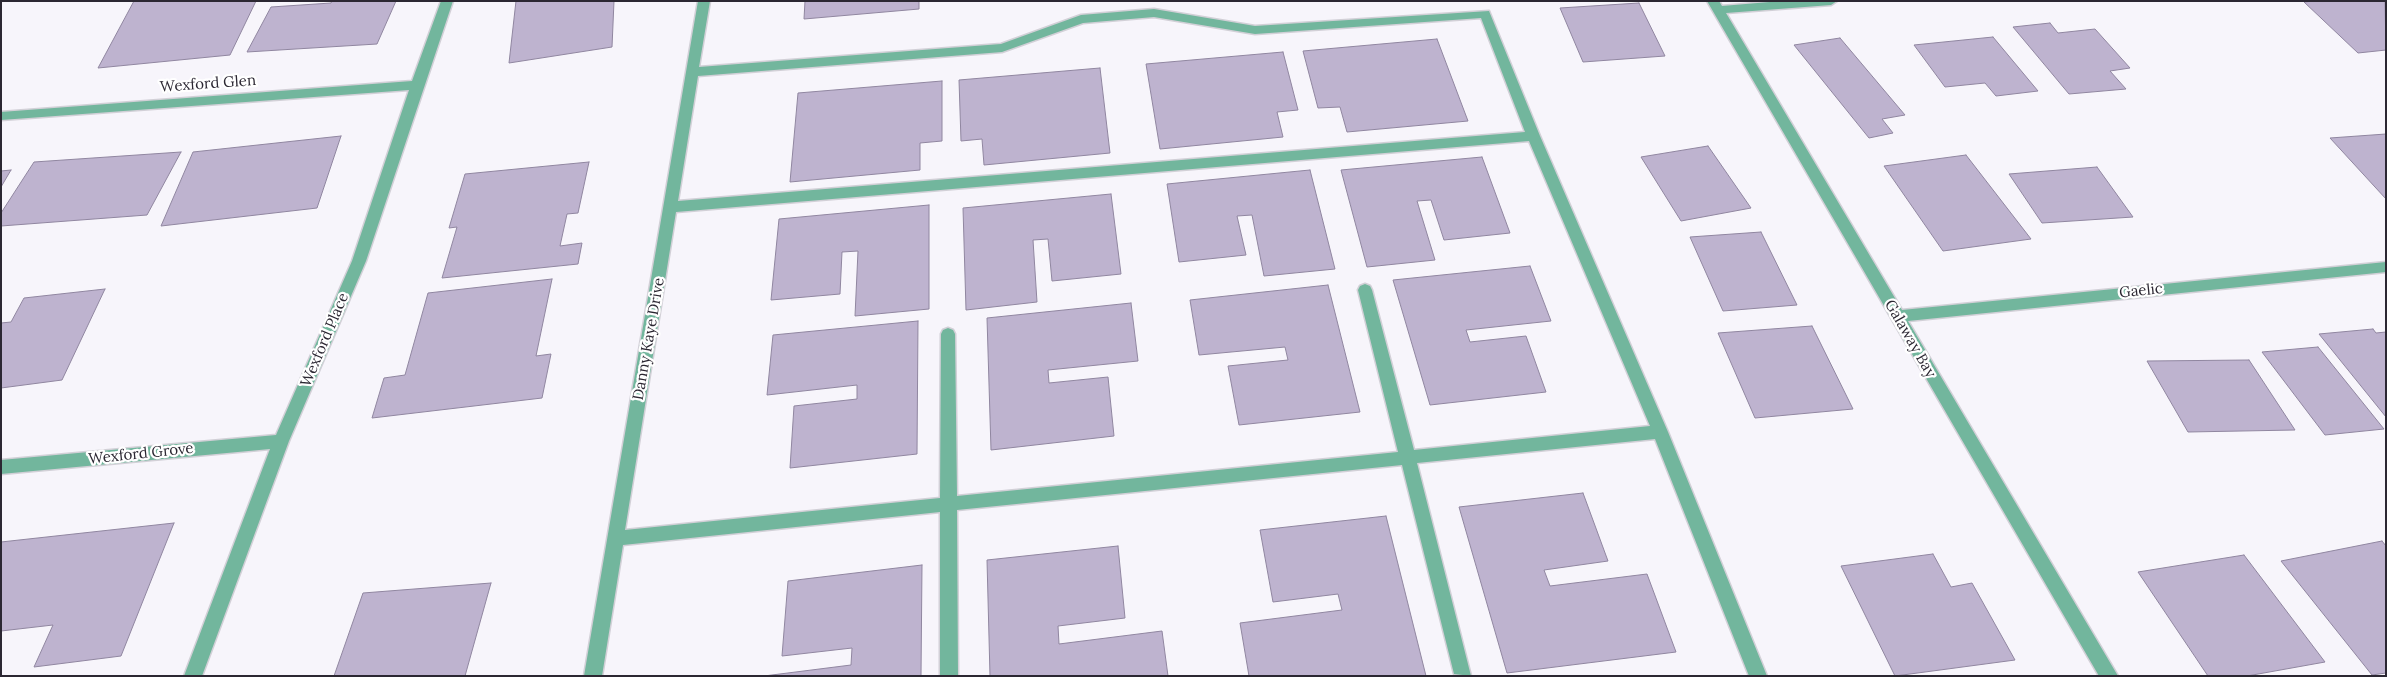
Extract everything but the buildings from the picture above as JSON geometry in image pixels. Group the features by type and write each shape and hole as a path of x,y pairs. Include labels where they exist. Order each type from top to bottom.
{"street":[{"name":"Wexford Place","path":"193,676 281,440 359,261 447,1"},
{"name":"Danny Kaye Drive","path":"593,676 704,1"},
{"path":"1716,6 1831,1"},
{"name":"Galaway Bay","path":"1716,6 1896,316 2109,676"},
{"path":"693,72 1002,48 1081,19 1154,13 1255,30 1485,14 1533,136 1660,432 1758,676"},
{"name":"Wexford Glen","path":"1,116 417,85"},
{"path":"670,207 1533,136"},
{"name":"Gaelic","path":"1896,316 2386,267"},
{"path":"1365,290 1463,674"},
{"path":"948,334 949,676"},
{"path":"615,538 1660,432"},
{"name":"Wexford Grove","path":"1,468 281,440"}]}
